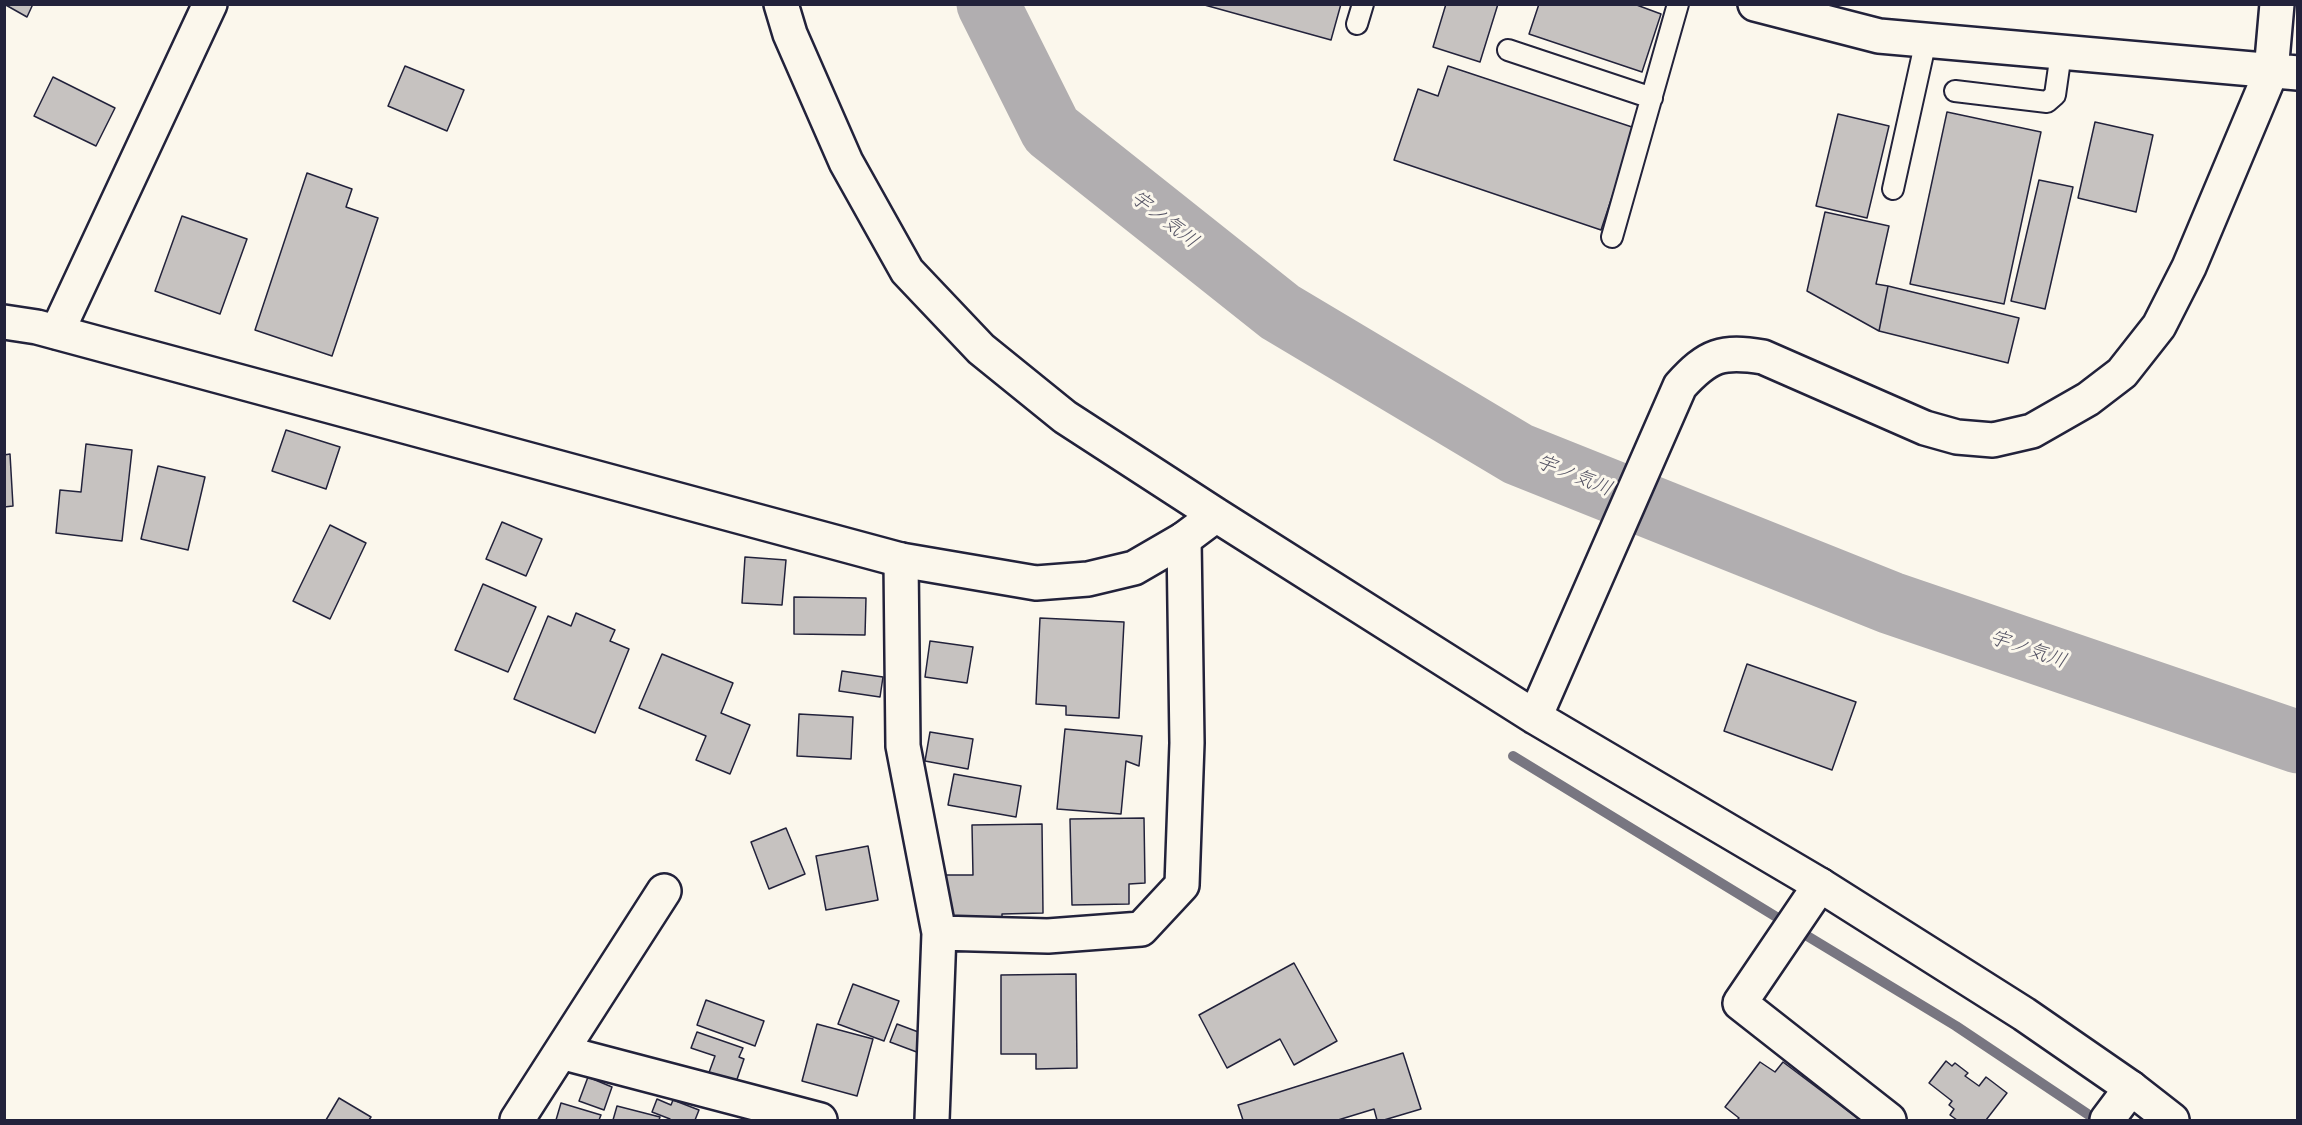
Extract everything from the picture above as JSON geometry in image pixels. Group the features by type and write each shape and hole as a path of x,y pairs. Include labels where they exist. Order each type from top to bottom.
{"street":[{"path":"57,332 210,4"},
{"path":"781,4 790,34 846,162 908,271 981,349 1065,417 1535,717 1820,885 2024,1014 2131,1088 2172,1120"},
{"path":"1535,717 1680,386 1697,367 1718,357 1741,354 1763,357 1925,428 1957,437 1993,440 2032,431 2088,399 2122,373 2159,326 2284,72 2277,4"},
{"path":"1766,6 1879,36 2284,72"},
{"path":"4,322 57,332 901,560 1036,583 1088,579 1134,568 1184,539 1216,515"},
{"path":"939,933 1048,936 1141,928 1182,885 1187,743 1184,539"},
{"path":"901,560 903,746 939,933 932,1120"},
{"path":"1820,885 1740,1003 1890,1120"},
{"path":"517,1120 664,891"},
{"path":"561,1052 820,1120"},
{"path":"2107,1120 2131,1088"}],"lane":[{"path":"1357,24 1363,4"},
{"path":"1612,237 1678,4"},
{"path":"1893,189 1926,40"},
{"path":"1508,50 1652,98"},
{"path":"1954,91 2046,102 2055,95 2061,53"}],"building":[{"path":"4,4 33,4 27,17"},
{"path":"1201,4 1341,4 1331,40"},
{"path":"1446,4 1498,4 1480,62 1433,47"},
{"path":"1539,4 1634,4 1661,14 1642,72 1529,34"},
{"path":"405,66 464,90 447,131 388,106"},
{"path":"1448,66 1635,128 1601,230 1394,160 1418,89 1438,96"},
{"path":"53,77 115,108 96,146 34,116"},
{"path":"1947,112 2041,132 2004,304 1910,284"},
{"path":"1838,114 1889,126 1867,218 1816,206"},
{"path":"2095,122 2153,135 2136,212 2078,198"},
{"path":"307,173 352,189 346,207 378,218 332,356 255,330"},
{"path":"2039,180 2073,187 2045,309 2011,301"},
{"path":"1825,212 1889,226 1876,284 1888,286 1879,331 1807,291"},
{"path":"182,216 247,239 220,314 155,291"},
{"path":"1888,286 2019,318 2008,363 1879,331"},
{"path":"286,430 340,447 326,489 272,471"},
{"path":"86,444 132,450 122,541 56,533 60,490 81,492"},
{"path":"10,454 13,506 4,507 4,455"},
{"path":"158,466 205,477 188,550 141,539"},
{"path":"502,522 542,539 526,576 486,559"},
{"path":"330,525 366,543 330,619 293,601"},
{"path":"745,557 786,560 782,605 742,603"},
{"path":"483,584 536,607 508,672 455,650"},
{"path":"794,597 866,598 865,635 794,634"},
{"path":"576,613 615,630 610,641 629,649 595,733 514,699 548,616 571,626"},
{"path":"1040,618 1124,622 1119,718 1066,715 1066,706 1036,704"},
{"path":"930,641 973,647 967,683 925,677"},
{"path":"662,654 733,683 721,713 750,725 730,774 696,760 706,736 639,708"},
{"path":"1747,664 1856,702 1832,770 1724,731"},
{"path":"842,671 883,677 880,697 839,691"},
{"path":"799,714 853,717 851,759 797,756"},
{"path":"1065,729 1142,736 1139,766 1126,761 1121,814 1057,809"},
{"path":"930,732 973,739 968,769 925,761"},
{"path":"954,774 1021,786 1016,817 948,805"},
{"path":"1144,818 1145,883 1129,884 1129,904 1072,905 1070,819"},
{"path":"1042,824 1043,913 1002,914 1002,921 945,922 944,875 973,875 972,825"},
{"path":"786,828 805,874 769,889 751,842"},
{"path":"868,846 878,900 826,910 816,856"},
{"path":"1294,963 1337,1041 1294,1065 1280,1039 1227,1068 1199,1015"},
{"path":"1076,974 1077,1068 1036,1069 1036,1054 1001,1054 1001,975"},
{"path":"853,984 899,1001 884,1041 838,1024"},
{"path":"706,1000 764,1021 755,1046 697,1025"},
{"path":"817,1024 873,1039 857,1096 802,1081"},
{"path":"897,1024 929,1036 922,1054 890,1042"},
{"path":"697,1032 743,1048 739,1057 744,1059 734,1088 707,1078 715,1056 691,1048"},
{"path":"1403,1053 1421,1109 1384,1120 1377,1120 1374,1109 1338,1120 1243,1120 1238,1105"},
{"path":"1946,1061 1952,1066 1955,1063 1968,1073 1965,1076 1979,1086 1986,1077 2007,1093 1986,1120 1957,1120 1950,1115 1954,1109 1949,1105 1952,1101 1929,1083"},
{"path":"1760,1062 1775,1072 1783,1062 1860,1120 1737,1120 1739,1118 1725,1107"},
{"path":"588,1077 612,1087 604,1110 579,1101"},
{"path":"339,1098 371,1117 369,1120 326,1120"},
{"path":"657,1099 671,1105 673,1100 699,1110 695,1120 669,1120 652,1112"},
{"path":"561,1103 601,1115 599,1120 556,1120"},
{"path":"617,1106 660,1117 659,1120 613,1120"}],"waterway":[{"name":"宇ノ気川","path":"988,4 1051,130 1280,312 1518,454 1891,603 2298,742"},
{"path":"1513,756 1783,921"},
{"path":"1799,931 1956,1026 2092,1117"}]}
